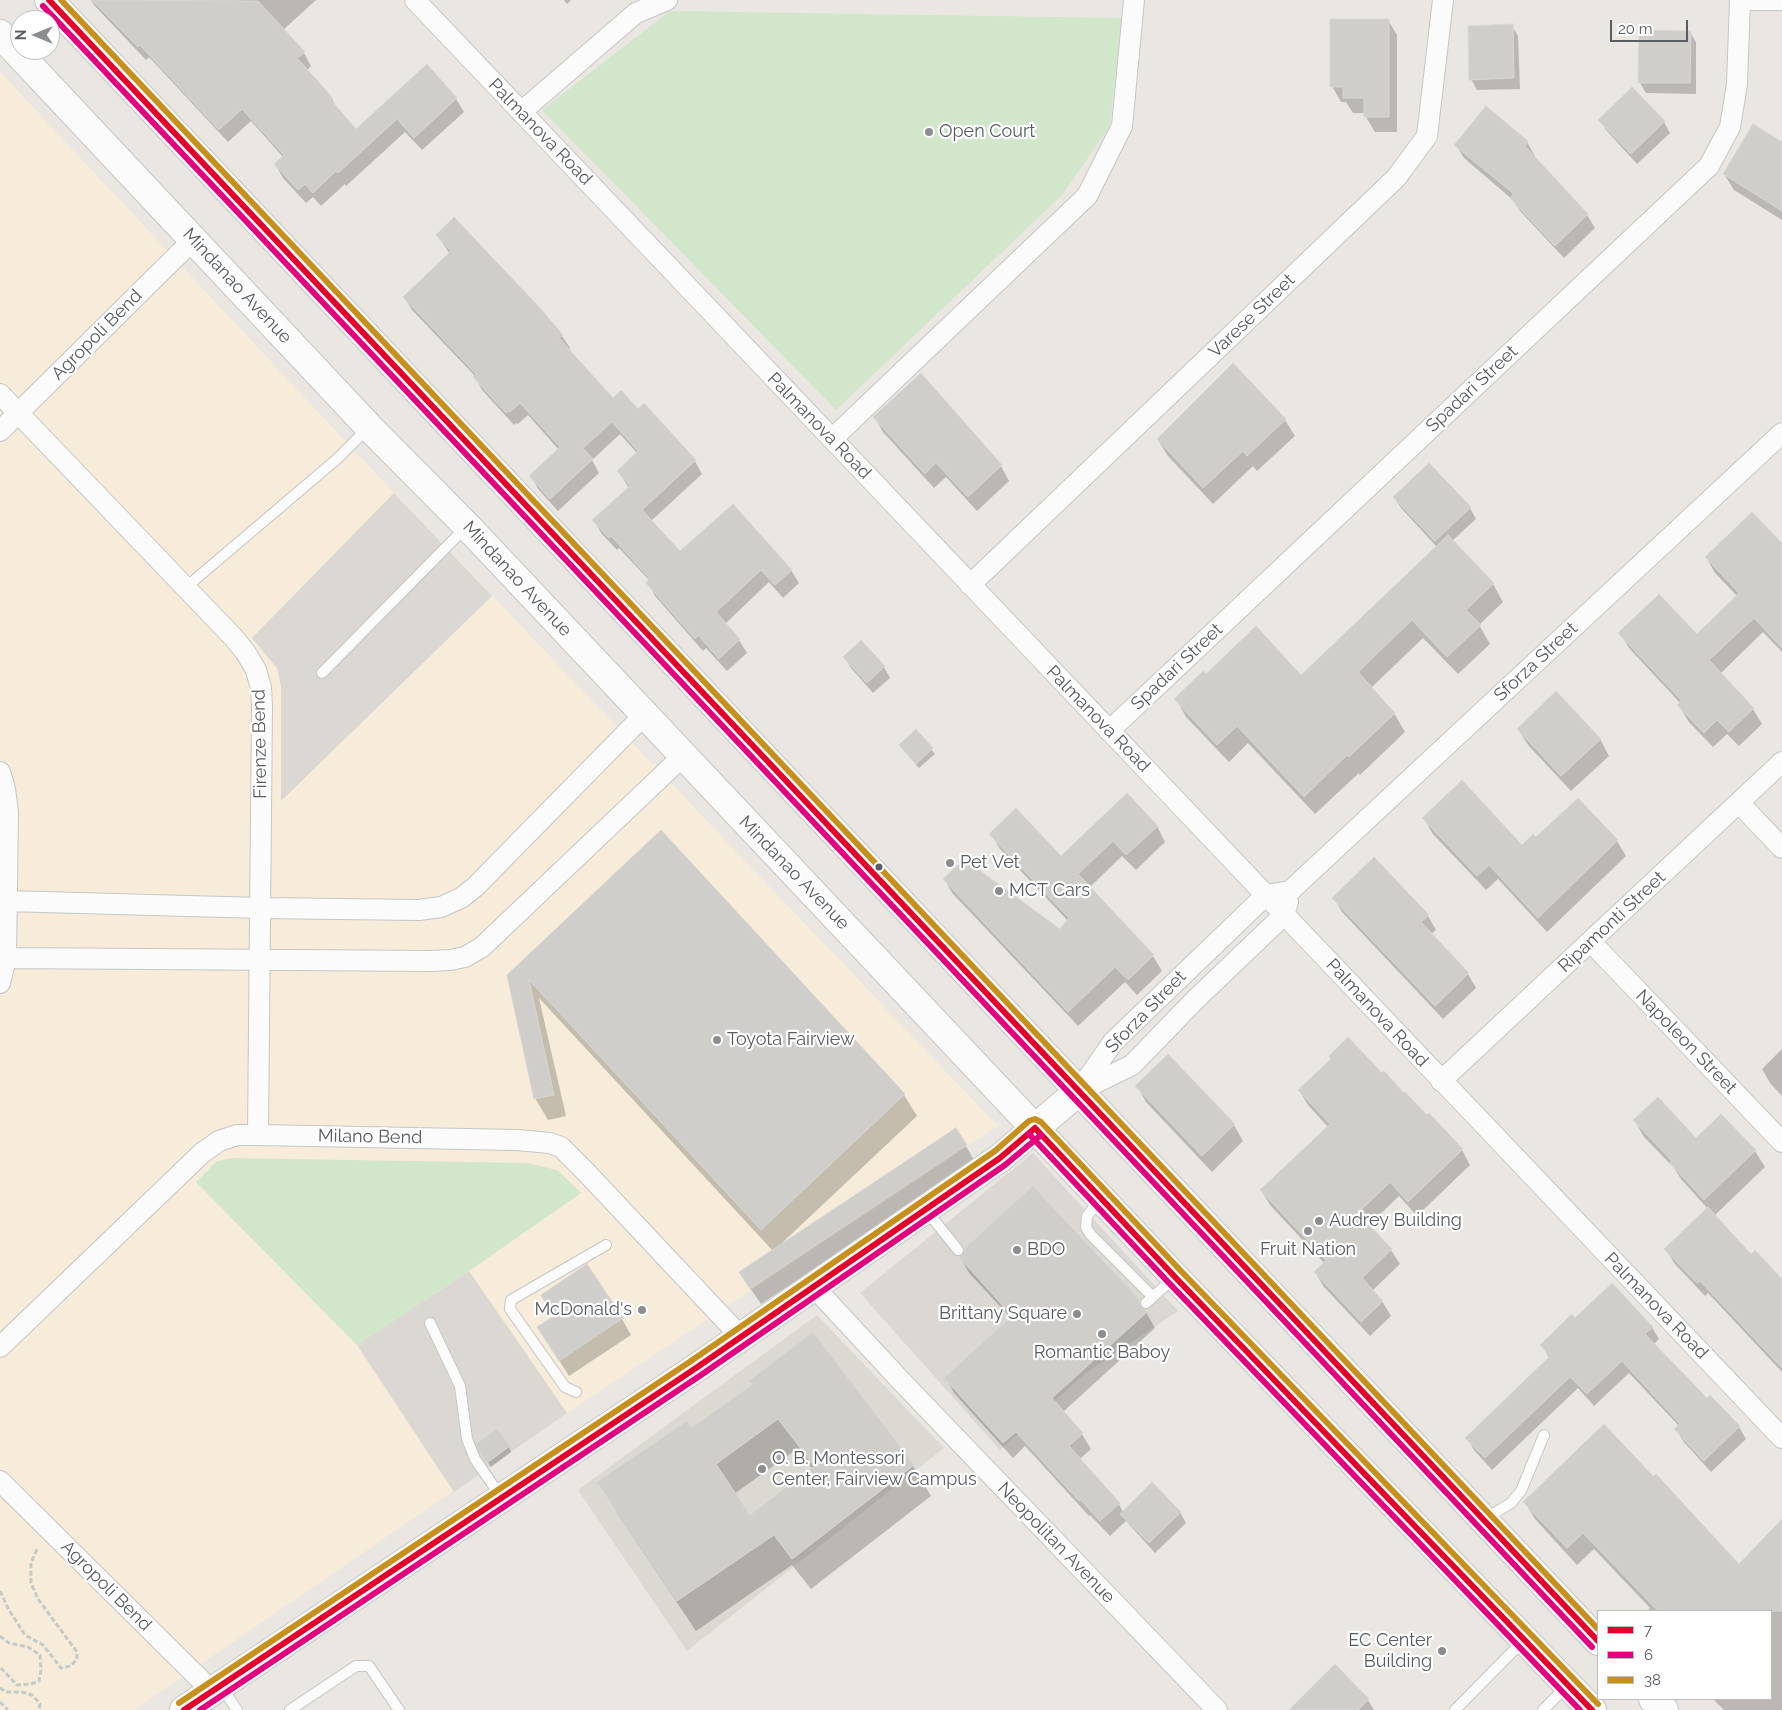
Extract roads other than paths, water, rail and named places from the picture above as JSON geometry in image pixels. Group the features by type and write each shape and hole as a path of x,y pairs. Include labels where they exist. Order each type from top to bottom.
{"main road":[{"path":"49,0 1597,1640"},
{"name":"Mindanao Avenue","path":"0,34 369,427 468,526 1175,1277 1592,1710"},
{"path":"185,1710 814,1287 1000,1158 1078,1091"},
{"path":"1654,1700 1664,1710"}],"street":[{"name":"Palmanova Road","path":"415,0 1782,1438"},
{"path":"521,112 636,13 667,0"},
{"path":"832,439 1087,196 1122,126 1134,0"},
{"name":"Varese Street","path":"970,585 1396,178 1427,136 1443,0"},
{"name":"Spadari Street","path":"1109,731 1709,166 1730,127 1737,84 1740,0"},
{"path":"1750,0 1782,0"},
{"name":"Agropoli Bend","path":"0,431 194,239"},
{"name":"Firenze Bend","path":"0,394 246,653 256,670 261,688 262,706 258,1134"},
{"name":"Sforza Street","path":"1290,890 1782,433"},
{"path":"7,901 260,908 419,910 441,907 461,898 475,887 644,715"},
{"path":"6,958 431,961 465,957 482,947 683,756"},
{"name":"Ripamonti Street","path":"1441,1080 1782,762"},
{"path":"0,772 5,789 8,812 6,958 0,983"},
{"path":"1739,803 1782,848"},
{"path":"1266,895 1290,890 1284,915"},
{"name":"Sforza Street","path":"1078,1091 1113,1042 1266,895"},
{"name":"Sforza Street","path":"1078,1091 1132,1065 1196,999 1284,915"},
{"name":"Napoleon Street","path":"1591,942 1782,1142"},
{"name":"Milano Bend","path":"0,1347 202,1153 218,1141 237,1135 258,1134 534,1140 555,1145 572,1157 741,1337"},
{"name":"Neopolitan Avenue","path":"814,1287 1214,1709"},
{"name":"Agropoli Bend","path":"0,1481 51,1532 216,1688"}],"lane":[{"path":"185,588 337,459 369,427"},
{"path":"322,673 468,526"},
{"path":"1101,1198 1087,1216 1086,1227 1090,1234 1149,1300 1175,1277"},
{"path":"926,1209 958,1250"},
{"path":"576,1392 565,1387 510,1309 511,1300 606,1245"},
{"path":"430,1323 460,1386 467,1439 475,1459 502,1497"},
{"path":"1484,1520 1511,1503 1521,1492 1544,1435"},
{"path":"1455,1710 1525,1639"},
{"path":"290,1710 356,1666 369,1666 399,1710"},
{"path":"1543,1710 1568,1685"},
{"path":"216,1688 237,1710"}],"place":[{"name":"Open Court","path":"929,132"},
{"name":"Pet Vet","path":"950,863"},
{"name":"MCT Cars","path":"999,891"},
{"name":"Toyota Fairview","path":"717,1040"},
{"name":"Audrey Building","path":"1319,1221"},
{"name":"Fruit Nation","path":"1308,1231"},
{"name":"BDO","path":"1017,1250"},
{"name":"McDonald's","path":"642,1310"},
{"name":"Brittany Square","path":"1077,1314"},
{"name":"Romantic Baboy","path":"1102,1334"},
{"name":"O. B. Montessori Center, Fairview Campus","path":"762,1469"},
{"name":"EC Center Building","path":"1442,1651"}]}
